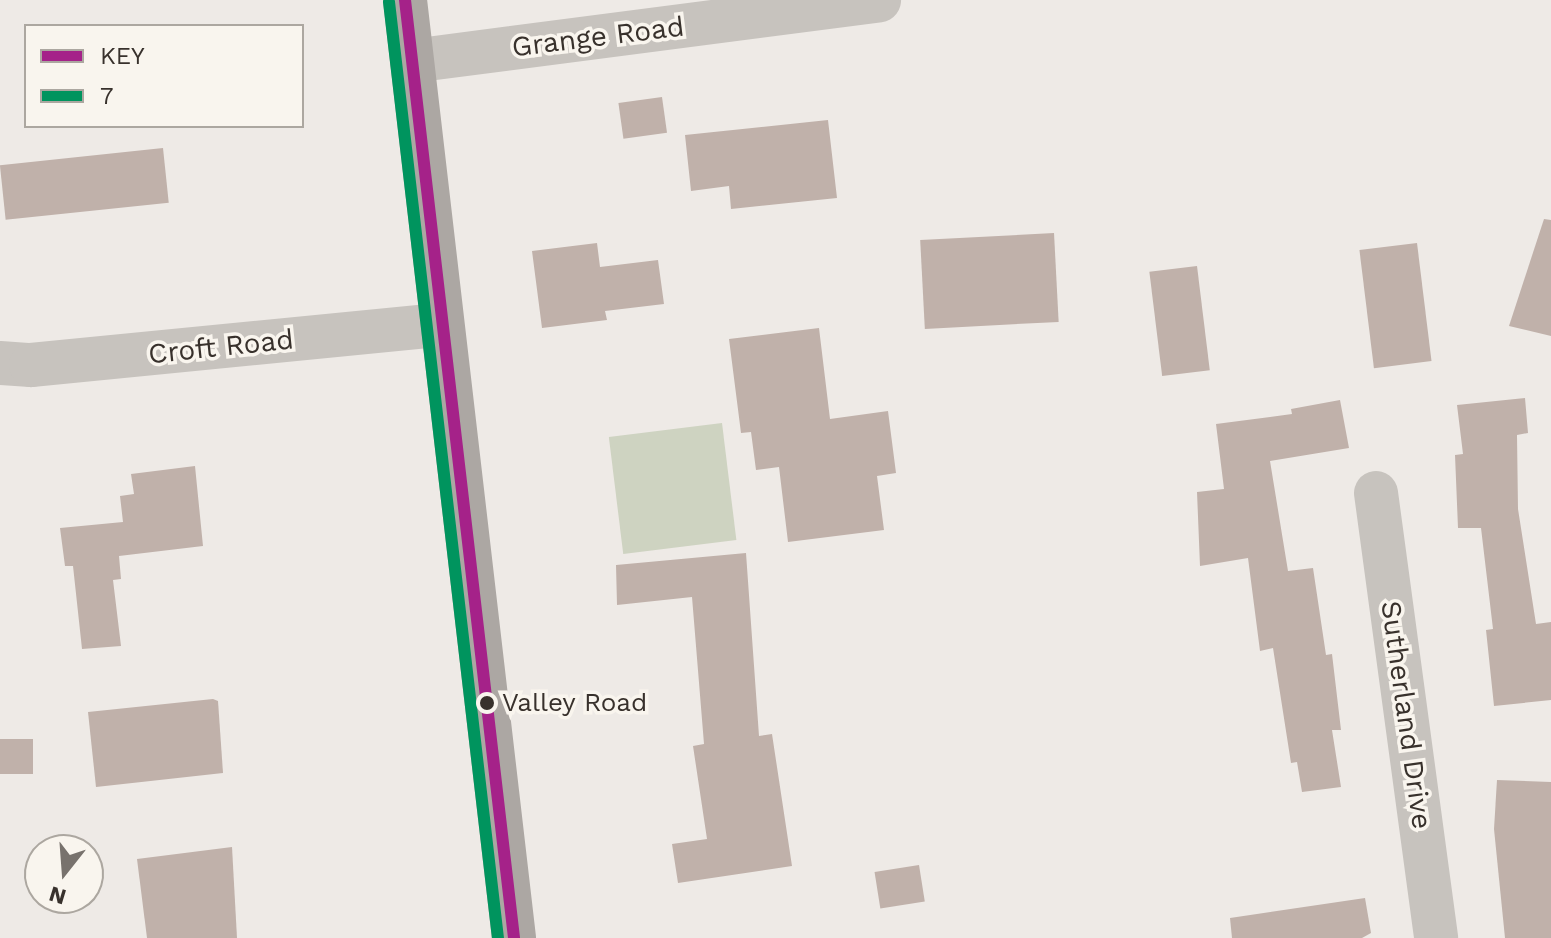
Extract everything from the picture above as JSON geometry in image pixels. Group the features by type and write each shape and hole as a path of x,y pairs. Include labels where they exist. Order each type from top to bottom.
{"main road":[{"path":"405,0 514,938"}],"street":[{"name":"Grange Road","path":"412,61 879,0"},
{"name":"Croft Road","path":"0,363 31,365 442,325"},
{"name":"Sutherland Drive","path":"1376,493 1436,938"}],"green space":[{"path":"722,423 736,540 623,554 609,437"}],"building":[{"path":"662,97 667,133 623,139 618,103"},
{"path":"828,120 837,198 731,209 729,186 691,191 685,135"},
{"path":"163,148 169,203 6,220 0,165"},
{"path":"1544,219 1551,220 1551,336 1509,326"},
{"path":"1054,233 1059,322 925,329 920,240"},
{"path":"597,243 600,267 658,260 664,304 605,311 607,320 542,328 532,251"},
{"path":"1417,243 1432,361 1374,368 1359,250"},
{"path":"1197,266 1210,370 1162,376 1149,272"},
{"path":"819,328 830,419 888,411 896,473 877,476 884,530 788,542 779,467 756,470 751,432 741,433 729,339"},
{"path":"1525,398 1528,433 1517,435 1518,509 1536,624 1551,622 1551,700 1494,706 1486,630 1493,629 1481,528 1458,528 1455,455 1463,454 1457,405"},
{"path":"1340,400 1349,448 1270,461 1288,571 1313,568 1326,655 1332,654 1341,730 1332,730 1341,787 1302,792 1297,762 1291,763 1273,648 1260,651 1248,558 1200,566 1197,492 1224,489 1216,424 1292,414 1291,409"},
{"path":"195,466 203,546 119,556 121,579 113,580 121,646 82,649 73,566 65,566 60,528 123,522 120,496 134,494 131,474"},
{"path":"746,553 759,736 772,734 792,866 678,883 672,844 707,839 693,746 704,744 692,597 617,605 616,565"},
{"path":"213,699 218,701 223,773 96,787 88,712"},
{"path":"0,739 33,739 33,774 0,774"},
{"path":"1497,780 1551,782 1551,938 1505,938 1494,829"},
{"path":"232,847 237,938 147,938 137,859"},
{"path":"919,865 925,902 880,909 875,872"},
{"path":"1365,898 1371,933 1362,938 1232,938 1230,918"}],"transit line":[{"name":"KEY","path":"405,0 514,938"},
{"name":"7","path":"389,2 498,938"}],"place":[{"name":"Valley Road","path":"487,703"}]}
